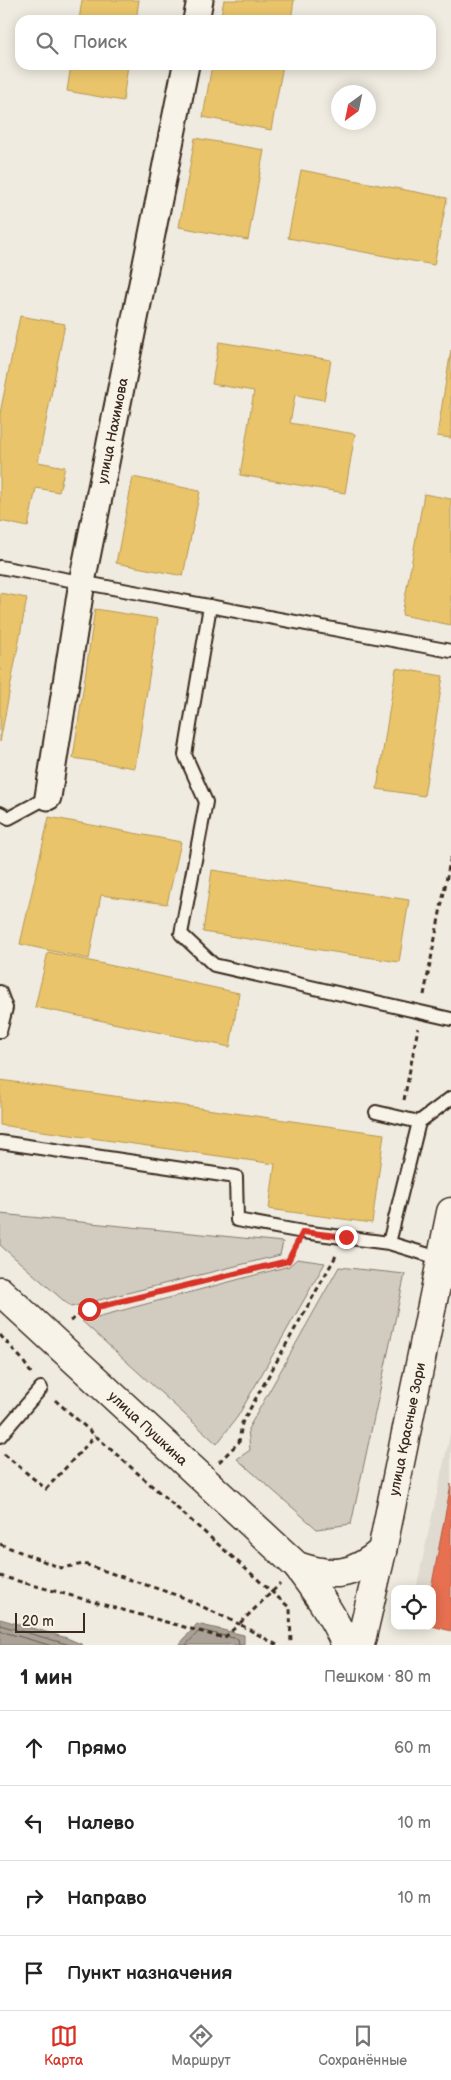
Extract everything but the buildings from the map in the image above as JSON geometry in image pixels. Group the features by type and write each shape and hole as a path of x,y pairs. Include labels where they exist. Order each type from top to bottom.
{"street":[{"path":"197,15 200,0"},
{"name":"улица Нахимова","path":"48,798 82,582 185,70"},
{"name":"улица Красные Зори","path":"360,1645 447,1260 451,1212"},
{"name":"улица Пушкина","path":"0,1291 296,1566 336,1621 346,1645"},
{"name":"улица Пушкина","path":"296,1566 317,1573 343,1573 367,1564 382,1551"}],"lane":[{"path":"0,567 451,650"},
{"path":"210,606 185,755 206,802 181,934 214,966 421,1014 451,1019"},
{"path":"0,813 9,818 48,798"},
{"path":"0,992 6,1008 0,1032"},
{"path":"388,1243 419,1122 451,1098"},
{"path":"376,1112 419,1122"},
{"path":"0,1142 236,1177 237,1220 303,1232 388,1243 447,1260"},
{"path":"0,1436 41,1388"}],"path":[{"path":"400,1118 451,856"},
{"path":"68,1322 89,1309 288,1261 303,1232"},
{"path":"215,1466 239,1442 242,1423 346,1237"},
{"path":"0,1335 21,1358 41,1388 290,1608 291,1645"},
{"path":"0,1450 46,1489 96,1436"},
{"path":"0,1544 61,1568 84,1564 182,1597 239,1624 276,1645"},
{"path":"0,1576 224,1638 296,1566"}],"shaded area":[{"path":"0,1214 283,1242 280,1255 71,1307 0,1245"},
{"path":"297,1259 325,1263 238,1416 217,1444 82,1321 289,1266"},
{"path":"339,1267 405,1274 351,1524 317,1529 237,1459 250,1450 248,1429"},
{"path":"451,1430 451,1627 436,1597 436,1585 417,1585"}],"water":[{"path":"0,1619 67,1638 83,1645 0,1645"},
{"path":"197,1624 244,1635 244,1645 179,1645"}],"route":[{"path":"89,1309 288,1261 303,1232 346,1237"}]}
